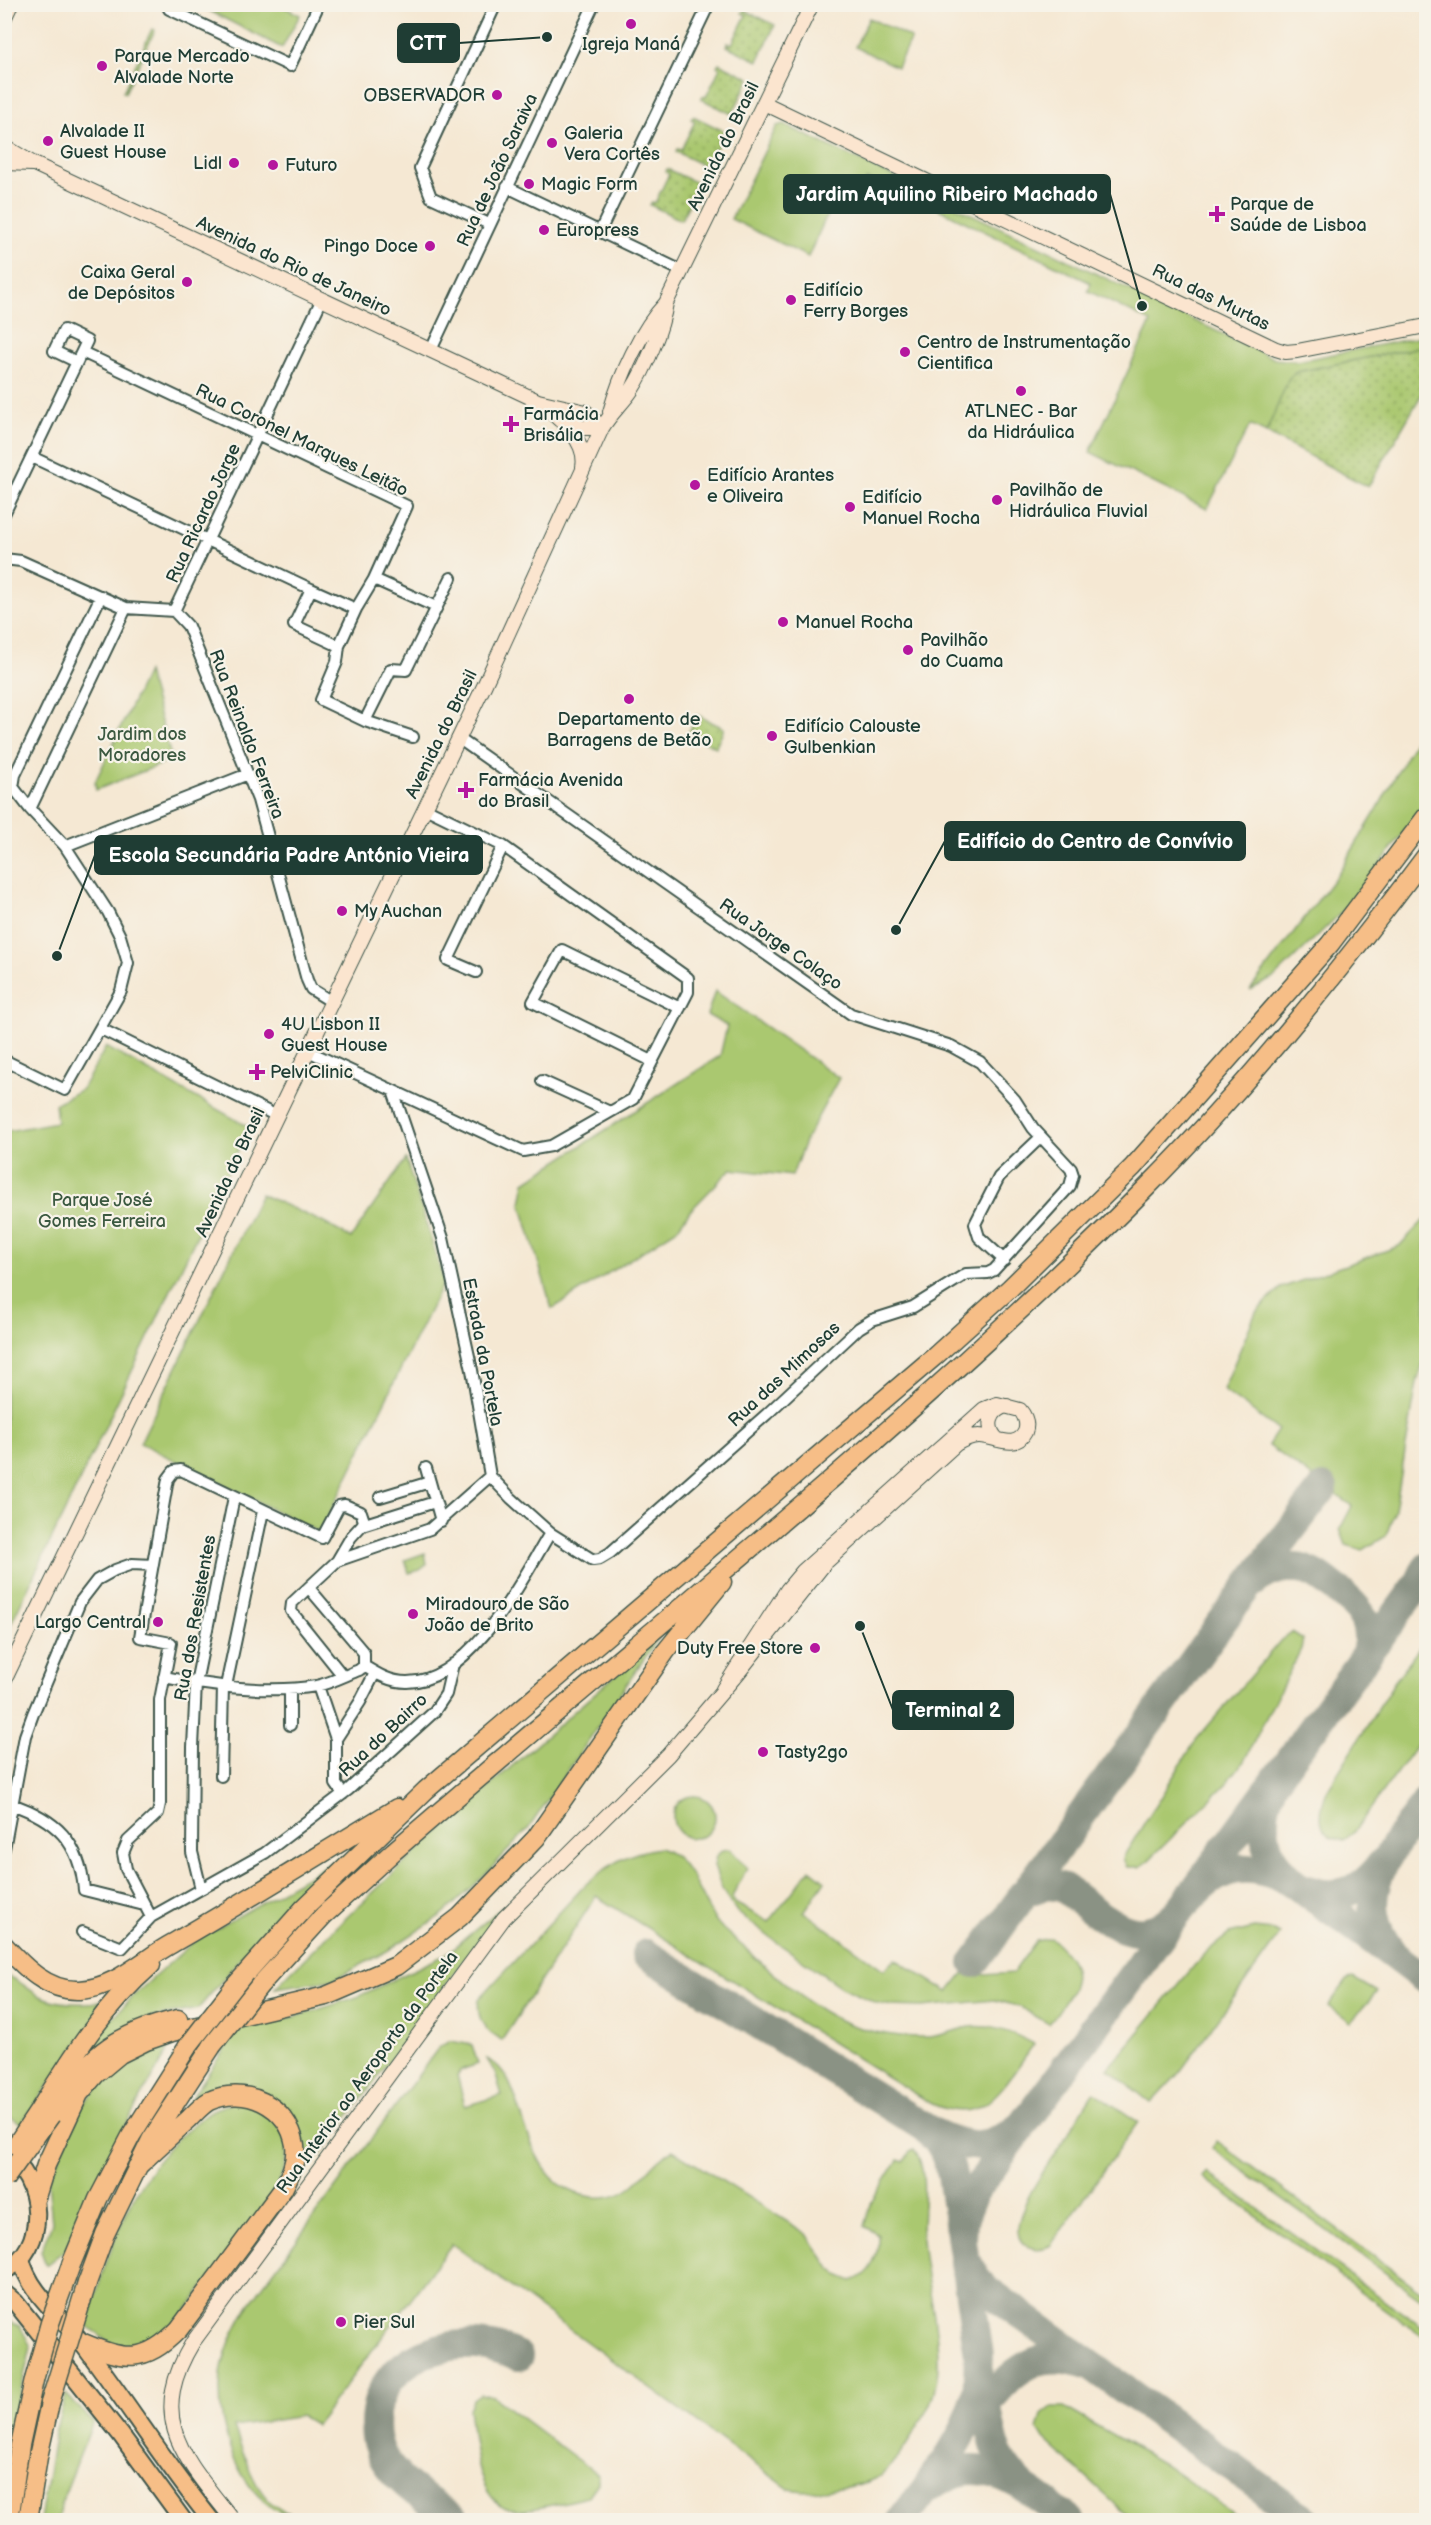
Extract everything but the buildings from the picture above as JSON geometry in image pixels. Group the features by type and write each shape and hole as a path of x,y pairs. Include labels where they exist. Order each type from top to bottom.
{"highway":[{"path":"9,2520 20,2445 34,2380 50,2324 98,2199 131,2136 188,2046 233,1988 304,1908 426,1790 934,1357 1010,1288 1133,1167 1204,1087 1330,944 1373,891 1426,816"},
{"path":"28,2520 38,2457 50,2403 87,2283 105,2234 151,2140 212,2046 260,1985 324,1915 394,1851 942,1382 1088,1246 1150,1184 1273,1049 1390,905 1426,856"},
{"path":"36,2197 44,2169 79,2094 96,2074 120,2054 146,2041 172,2032 326,1996 396,1966 460,1917 536,1838 666,1651 748,1549"},
{"path":"11,1957 50,1984 63,1989 94,1988 110,1983 426,1790"},
{"path":"4,2180 85,2040 147,1968 192,1932"},
{"path":"4,2160 85,2066 126,2036 146,2026 189,2016 267,2009"},
{"path":"81,2342 114,2356 130,2357 148,2352 166,2343 179,2330 283,2189 294,2167 295,2146 290,2129 279,2112 263,2100 243,2095 225,2096 207,2102 137,2167"}],"main road":[{"path":"4,2154 12,2159 26,2175 36,2197 37,2220 31,2243 21,2258 4,2271"},
{"path":"21,2258 31,2283 81,2342 172,2471 211,2520"},
{"path":"4,2293 15,2302 121,2435 183,2520"},
{"path":"172,2471 182,2496 196,2520"}],"street":[{"path":"4,19 11,4"},
{"path":"171,4 168,9 290,66 319,4"},
{"path":"489,224 430,197 420,168 496,4"},
{"name":"Rua de João Saraiva","path":"431,350 594,4"},
{"path":"600,231 709,4"},
{"name":"Avenida do Brasil","path":"4,1681 425,808 538,570 605,422 631,390 662,326 666,303 812,4"},
{"name":"Rua das Murtas","path":"764,103 1276,349 1286,352 1297,351 1426,326"},
{"name":"Avenida do Rio de Janeiro","path":"4,147 34,164 538,401 586,412 605,422"},
{"name":"Avenida do Rio de Janeiro","path":"4,162 34,164"},
{"path":"507,187 682,271"},
{"name":"Rua Ricardo Jorge","path":"174,611 322,299"},
{"name":"Rua Coronel Marques Leitão","path":"32,457 79,357 258,435 407,506 374,579 356,609 339,646 337,662 321,700 365,721"},
{"name":"Avenida do Rio de Janeiro","path":"538,401 551,412 581,448 584,460 581,472"},
{"name":"Avenida do Rio de Janeiro","path":"551,412 583,428 605,422"},
{"path":"4,514 32,457 356,609"},
{"path":"4,559 21,561 126,608 174,611"},
{"path":"413,737 365,721 391,669 406,670 451,578"},
{"path":"374,579 436,608"},
{"path":"310,589 294,625 339,646"},
{"path":"4,1060 65,1090 121,991 128,963 120,936 108,912 65,846 13,787 15,776 101,596"},
{"path":"30,809 126,608"},
{"name":"Rua Reinaldo Ferreira","path":"174,611 188,626 258,800 307,980 311,989 332,1002"},
{"name":"Rua Jorge Colaço","path":"458,738 851,1014 951,1046 980,1062 1014,1100 1041,1137 1067,1164 1073,1175"},
{"path":"65,846 248,774"},
{"path":"308,1051 523,1151 551,1146 633,1099 688,992 688,978 503,846 425,808"},
{"path":"476,972 448,960 503,846"},
{"path":"652,1061 533,1002 562,950 680,1008"},
{"path":"101,1029 277,1116"},
{"path":"542,1082 610,1112"},
{"name":"Estrada da Portela","path":"393,1091 443,1238 472,1370 490,1476"},
{"path":"1004,1260 979,1238 975,1224 999,1177 1041,1137"},
{"name":"Rua das Mimosas","path":"550,1533 593,1560 610,1553 767,1414 859,1328 872,1320 913,1306 966,1274 988,1273 1004,1260 1070,1186 1073,1175"},
{"path":"991,1406 1006,1406 1020,1410 1026,1420 1026,1427 1016,1441 1004,1442 975,1435 965,1438 945,1453 825,1563 723,1689 787,1590 802,1571 976,1415 991,1406"},
{"path":"998,1440 991,1431 990,1420 996,1411 1006,1406"},
{"path":"426,1468 441,1521"},
{"path":"151,1917 126,1869 123,1853 128,1841 159,1809 160,1700 171,1643 140,1637 168,1479 178,1470 322,1538 339,1506 345,1505 361,1512 363,1525"},
{"path":"337,1562 417,1534 441,1521 490,1476 550,1533"},
{"path":"380,1497 430,1482"},
{"name":"Rua dos Resistentes","path":"201,1889 192,1852 196,1683 234,1497"},
{"path":"343,1676 290,1608 292,1603 337,1562 351,1537 363,1525 435,1502"},
{"path":"221,1776 225,1686 263,1512"},
{"name":"Rua do Bairro","path":"364,1666 386,1678 409,1682 435,1675 453,1664 475,1644 505,1608 550,1533"},
{"path":"4,1849 25,1736 80,1602 97,1580 115,1570 132,1564 153,1565"},
{"path":"164,1677 225,1686 290,1689 318,1686 359,1670 366,1663 364,1653 309,1588"},
{"name":"Rua do Bairro","path":"82,1932 122,1948 151,1917 265,1853 343,1794 434,1712 446,1694 453,1664"},
{"path":"336,1739 360,1702 375,1673"},
{"path":"318,1686 336,1739 336,1784 343,1794"},
{"path":"290,1689 290,1725"},
{"name":"Rua Interior ao Aeroporto da Portela","path":"233,2520 189,2463 176,2436 172,2421 171,2392 183,2359 491,1934 532,1888 668,1755 723,1689"},
{"path":"11,1804 34,1812 58,1828 68,1839 82,1870 84,1890 144,1905"}],"green space":[{"path":"198,5 280,5 300,15 282,48"},
{"path":"744,10 775,25 758,61 727,46 728,43 732,44 746,15 742,13"},
{"path":"869,18 911,38 897,67 855,47"},
{"path":"152,29 155,30 125,93 123,92"},
{"path":"719,63 750,78 732,114 701,99 703,96 706,97 720,68 717,66"},
{"path":"693,116 724,131 707,167 676,152 677,149 681,150 695,121 691,119"},
{"path":"783,124 1275,359 1298,361 1426,336 1426,346 1297,372 1292,375 1266,433 1250,425 1207,509 1090,452 1151,322 1088,291 1091,283 897,189 895,193 867,179 861,190 842,182 808,257 731,219 777,126"},
{"path":"667,169 699,184 681,220 650,205 652,202 655,203 669,174 666,172"},
{"path":"1426,346 1426,387 1368,487 1266,433 1289,378 1297,372"},
{"name":"Jardim dos Moradores","path":"147,672 172,760 96,790 95,782"},
{"path":"697,715 724,728 716,747 688,734"},
{"path":"1426,721 1426,803 1351,903 1274,978 1250,990 1337,875 1375,813"},
{"path":"715,991 839,1078 805,1141 792,1176 731,1169 690,1211 676,1230 552,1309 521,1203 525,1182 720,1056 727,1026 707,1015"},
{"name":"Parque José Gomes Ferreira","path":"106,1047 249,1127 5,1636 5,1127 8,1131 57,1122 55,1104 82,1089"},
{"path":"406,1159 444,1281 320,1533 140,1443 261,1194 351,1238"},
{"path":"1426,1218 1426,1355 1417,1382 1395,1510 1386,1536 1363,1550 1346,1545 1340,1529 1352,1506 1268,1445 1278,1430 1223,1390 1256,1312 1281,1288 1399,1246"},
{"path":"425,1553 427,1564 420,1570 409,1573 405,1560"},
{"path":"1292,1632 1303,1639 1301,1649 1244,1761 1226,1784 1146,1863 1140,1867 1127,1867 1123,1860 1125,1854 1196,1740 1281,1640"},
{"path":"659,1637 528,1829 483,1877 443,1914 387,1951 333,1980 275,1988 416,1853"},
{"path":"1426,1639 1426,1732 1353,1833 1344,1840 1334,1838 1323,1829 1321,1822 1322,1805 1328,1789 1395,1681"},
{"path":"694,1796 709,1802 715,1817 709,1832 694,1838 679,1832 673,1817 679,1802"},
{"path":"659,1848 681,1862 689,1872 708,1908 724,1930 790,1987 831,2016 853,2026 891,2035 929,2037 964,2028 982,2027 1009,2032 1034,2044 1003,2088 992,2099 979,2107 965,2111 948,2109 928,2102 596,1896 502,2040 486,2029 480,2018 479,1999 586,1884 620,1860"},
{"path":"730,1849 747,1868 732,1897 735,1903 769,1922 810,1869 825,1881 804,1912 884,1970 895,1959 948,1992 970,1965 984,1975 1013,1973 1036,1941 1051,1938 1071,1961 1074,1980 1071,1990 1049,2024 1020,2007 995,2000 922,2007 877,2003 841,1987 737,1912 722,1890 714,1866 716,1856 723,1850"},
{"path":"344,1855 265,1930 198,2009 145,2019 114,2035 79,2062 101,2031 132,1997 193,1942"},
{"path":"505,1905 319,2156 303,2154 296,2127 286,2109 279,2102 243,2089 172,2127 238,2029 298,2016 357,1997 445,1955"},
{"path":"1255,1928 1272,1930 1280,1934 1180,2072 1151,2103 1108,2069 1204,1954 1229,1934"},
{"path":"4,1976 18,1981 46,1999 63,2003 108,2001 21,2124 5,2113"},
{"path":"1353,1978 1377,1992 1350,2022 1328,2006 1348,1979"},
{"path":"174,2040 115,2143 66,2249 46,2265 41,2251 52,2223 48,2181 83,2105 98,2086 133,2056 153,2046"},
{"path":"450,2041 472,2045 478,2064 461,2070 457,2075 465,2106 502,2095 495,2073 487,2059 500,2068 509,2082 539,2159 551,2176 567,2189 594,2197 621,2193 630,2188 657,2161 673,2150 807,2234 829,2267 838,2275 852,2281 865,2274 873,2263 877,2250 878,2235 864,2226 872,2201 898,2160 904,2162 910,2151 914,2149 922,2168 924,2192 922,2238 938,2350 937,2375 931,2401 922,2418 900,2454 885,2472 871,2481 848,2487 809,2491 789,2489 452,2244 316,2425 301,2416 234,2427 247,2465 260,2490 279,2508 290,2513 280,2512 266,2503 245,2479 237,2465 222,2418 221,2375 233,2333 249,2305 439,2047"},
{"path":"1094,2092 1138,2122 1051,2245 1040,2249 1029,2247 1020,2240 1018,2229 1027,2200"},
{"path":"242,2101 265,2107 283,2130 288,2146 284,2170 275,2191 177,2323 156,2340 140,2348 123,2349 114,2346 87,2325 104,2269 126,2214 156,2163 175,2141 210,2111"},
{"path":"1217,2141 1426,2295 1426,2302 1212,2148"},
{"path":"1207,2172 1426,2330 1426,2339 1203,2177"},
{"path":"5,2320 20,2326 31,2347 16,2410 5,2477"},
{"path":"66,2394 93,2422 60,2506 58,2520 40,2520 55,2432"},
{"path":"480,2394 494,2397 592,2470 598,2476 598,2483 588,2497 540,2508 515,2510 502,2506 492,2497 479,2470 469,2409 473,2399"},
{"path":"1052,2407 1064,2407 1167,2466 1242,2520 1133,2520 1044,2439 1038,2429 1042,2415"}],"taxiway":[{"path":"974,1963 1248,1586 1323,1488"},
{"path":"1252,1583 1272,1571 1283,1568 1306,1570 1325,1580 1351,1602 1364,1618 1368,1638 1367,1650 1362,1662"},
{"path":"962,2238 963,2220 974,2192 1419,1583 1426,1568"},
{"path":"1270,1791 1265,1810 1264,1829 1268,1848 1282,1872 1426,1980"},
{"path":"1391,1951 1379,1931 1373,1911 1374,1891 1389,1854 1426,1802"},
{"path":"1305,1889 1328,1894 1348,1891 1366,1881 1382,1863"},
{"path":"1022,1895 1042,1886 1058,1886 1112,1923 1130,1930 1151,1930 1168,1921 1215,1877 1236,1869 1263,1871 1298,1886"},
{"path":"646,1954 932,2132 955,2142 975,2145 996,2141 1017,2129"},
{"path":"902,2520 955,2447 971,2415 978,2381 979,2355 952,2175 943,2150 926,2129"},
{"path":"964,2257 977,2280 991,2293 1305,2520"},
{"path":"455,2520 397,2476 380,2452 375,2423 383,2390 396,2373 412,2360 432,2351 454,2346 477,2345 498,2348 518,2356"},
{"path":"975,2420 1009,2379 1034,2362 1067,2359 1087,2364"},
{"path":"985,2394 991,2431 998,2453 1011,2474 1020,2483"},
{"path":"927,2489 947,2476 966,2470 984,2471 1002,2476 1019,2485 1070,2520"}],"place":[{"name":"Igreja Maná","path":"631,24"},
{"name":"CTT","path":"547,37"},
{"name":"Parque Mercado Alvalade Norte","path":"102,66"},
{"name":"OBSERVADOR","path":"497,95"},
{"name":"Alvalade II Guest House","path":"48,141"},
{"name":"Galeria Vera Cortês","path":"552,143"},
{"name":"Lidl","path":"234,163"},
{"name":"Futuro","path":"273,165"},
{"name":"Magic Form","path":"529,184"},
{"name":"Parque de Saúde de Lisboa","path":"1217,214"},
{"name":"Europress","path":"544,230"},
{"name":"Pingo Doce","path":"430,246"},
{"name":"Caixa Geral de Depósitos","path":"187,282"},
{"name":"Edifício Ferry Borges","path":"791,300"},
{"name":"Jardim Aquilino Ribeiro Machado","path":"1142,306"},
{"name":"Centro de Instrumentação Cientifica","path":"905,352"},
{"name":"ATLNEC - Bar da Hidráulica","path":"1021,391"},
{"name":"Farmácia Brisália","path":"511,424"},
{"name":"Edifício Arantes e Oliveira","path":"695,485"},
{"name":"Pavilhão de Hidráulica Fluvial","path":"997,500"},
{"name":"Edifício Manuel Rocha","path":"850,507"},
{"name":"Manuel Rocha","path":"783,622"},
{"name":"Pavilhão do Cuama","path":"908,650"},
{"name":"Departamento de Barragens de Betão","path":"629,699"},
{"name":"Edifício Calouste Gulbenkian","path":"772,736"},
{"name":"Farmácia Avenida do Brasil","path":"466,790"},
{"name":"My Auchan","path":"342,911"},
{"name":"Edifício do Centro de Convívio","path":"896,930"},
{"name":"Escola Secundária Padre António Vieira","path":"57,956"},
{"name":"4U Lisbon II Guest House","path":"269,1034"},
{"name":"PelviClinic","path":"257,1072"},
{"name":"Miradouro de São João de Brito","path":"413,1614"},
{"name":"Largo Central","path":"158,1622"},
{"name":"Terminal 2","path":"860,1626"},
{"name":"Duty Free Store","path":"815,1648"},
{"name":"Tasty2go","path":"763,1752"},
{"name":"Pier Sul","path":"341,2322"}]}
